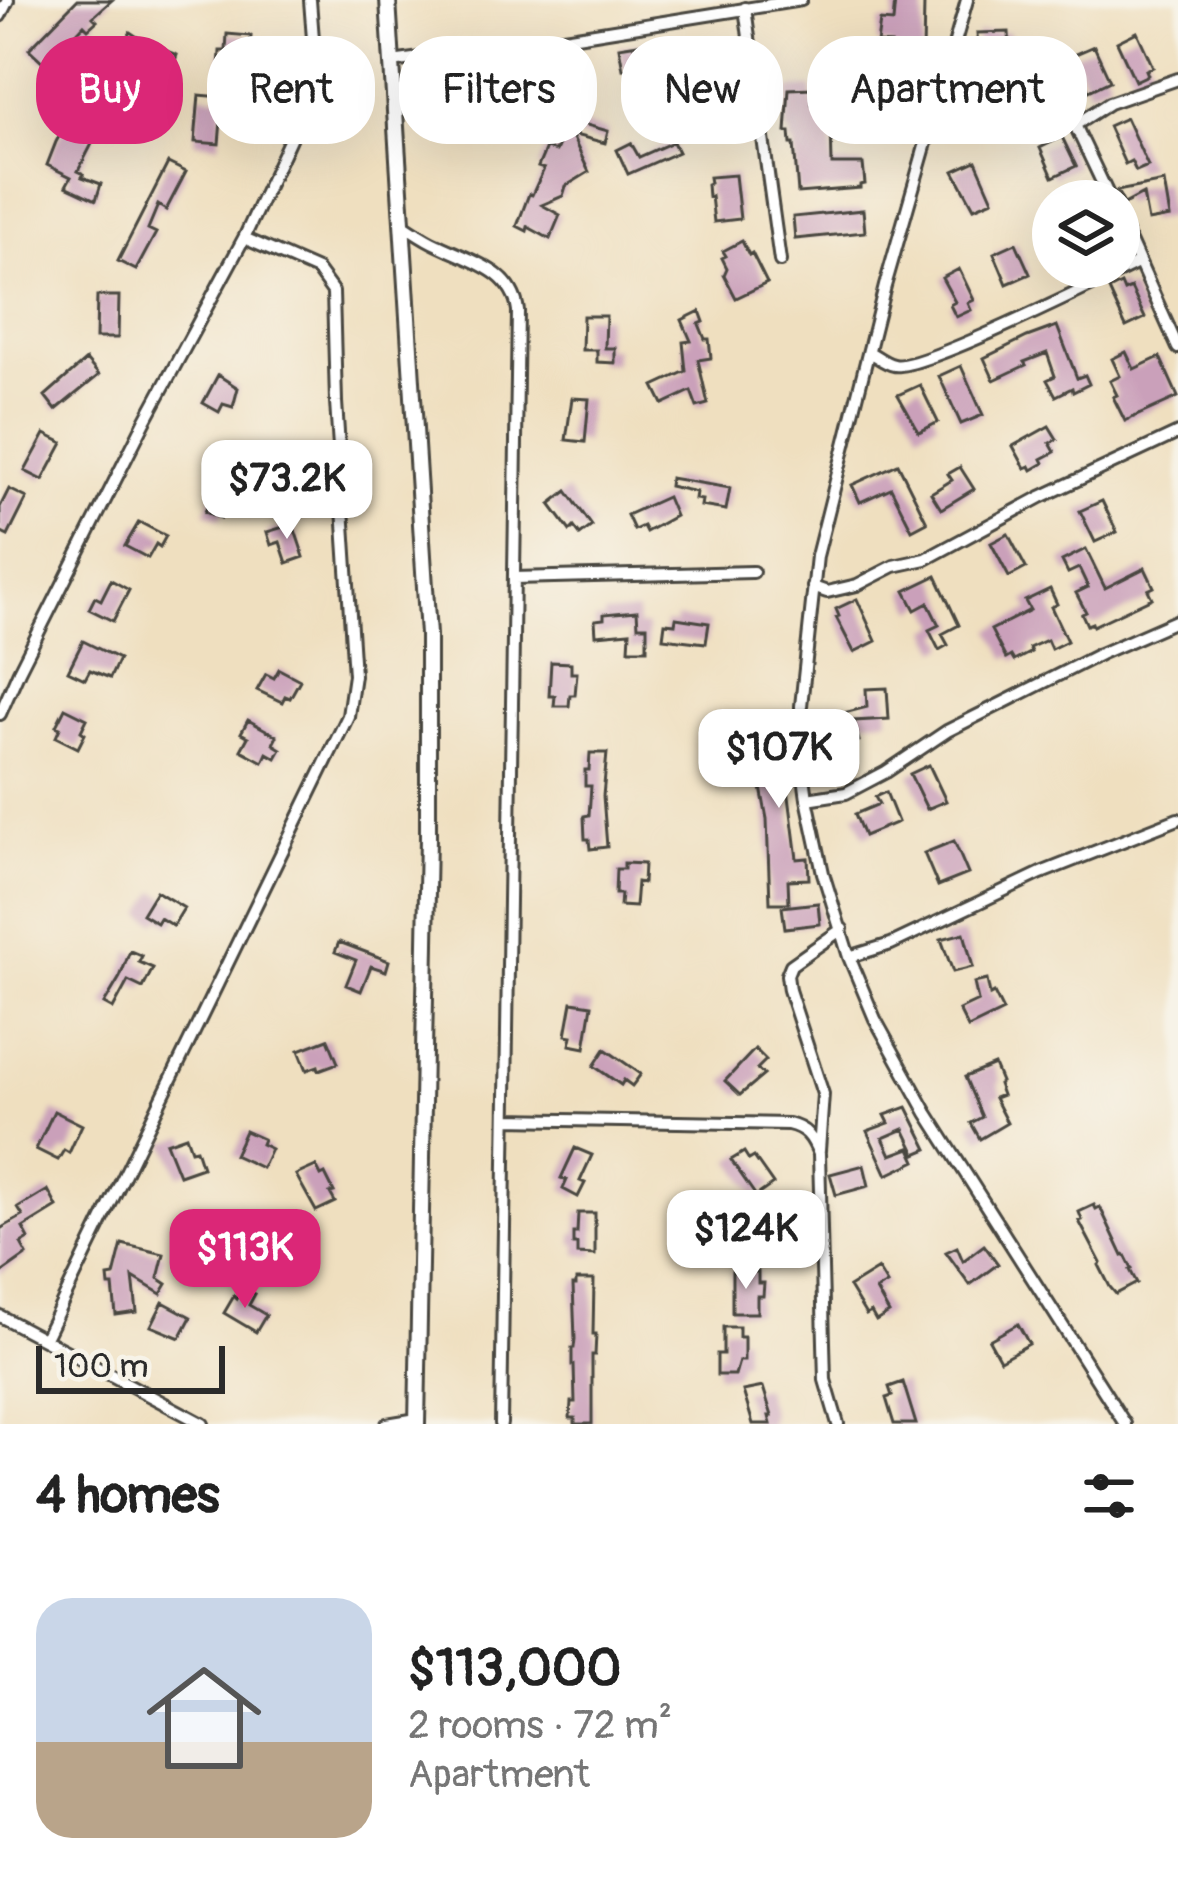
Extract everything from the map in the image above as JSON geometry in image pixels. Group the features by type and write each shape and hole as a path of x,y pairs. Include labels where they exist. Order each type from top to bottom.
{"main road":[{"path":"388,0 428,635 417,1421"}],"street":[{"path":"0,16 8,0"},
{"path":"0,714 145,421 244,238 308,100 314,52 310,0"},
{"path":"392,62 801,0"},
{"path":"957,36 967,0"},
{"path":"745,8 780,261"},
{"path":"1087,117 1109,103 1178,79"},
{"path":"927,144 817,556 801,706 807,799 849,956 874,1019 927,1113 1125,1424"},
{"path":"1084,144 1101,180"},
{"path":"404,225 490,268 517,300 501,1424"},
{"path":"45,1339 348,716 354,675 333,292 317,270 244,238"},
{"path":"1140,267 1178,348"},
{"path":"869,352 896,367 919,362 1085,288"},
{"path":"812,587 827,592 857,585 894,566 926,559 1041,497 1178,433"},
{"path":"514,578 753,572"},
{"path":"807,799 847,793 947,731 1178,620"},
{"path":"849,956 891,944 1041,873 1178,819"},
{"path":"838,1424 825,1380 819,1154 823,1094 787,975 791,965 842,929"},
{"path":"506,1119 788,1124 807,1132 819,1154"},
{"path":"0,1316 203,1424"},
{"path":"387,1424 417,1421"}],"building":[{"path":"77,0 112,0 93,17 97,21 88,29 84,25 74,36 42,36"},
{"path":"895,0 924,2 923,36 878,36 880,21 893,22"},
{"path":"1009,32 1009,36 977,36"},
{"path":"1137,32 1153,67 1135,81 1117,42"},
{"path":"1094,46 1110,81 1089,91 1087,86 1087,49"},
{"path":"807,88 807,144 831,144 832,164 863,164 865,184 860,188 798,193 794,144 786,132 789,89"},
{"path":"199,95 207,96 207,143 195,142"},
{"path":"1126,118 1148,166 1136,171 1131,161 1125,164 1108,126"},
{"path":"597,128 608,131 605,143 597,141"},
{"path":"55,144 92,144 78,171 101,184 96,200 66,186 71,177 47,165"},
{"path":"559,144 576,144 589,172 566,186 563,196 542,205 560,215 550,239 517,226 544,169 538,167 546,148 556,151"},
{"path":"632,144 639,157 668,144 678,152 628,174 617,150"},
{"path":"1065,144 1076,166 1053,177 1040,148"},
{"path":"976,161 993,200 974,208 954,171"},
{"path":"168,163 186,172 166,210 158,205 148,229 156,233 136,270 118,261"},
{"path":"735,175 740,219 714,222 709,177"},
{"path":"1164,182 1170,217 1148,221 1140,187"},
{"path":"863,210 865,232 795,239 793,217"},
{"path":"742,241 767,283 736,298 724,275 727,268 722,258 726,256 723,251"},
{"path":"1016,243 1030,274 1007,284 994,253"},
{"path":"959,269 974,300 968,303 971,310 956,317 950,305 955,302 942,278"},
{"path":"1131,288 1145,318 1126,327 1109,290"},
{"path":"97,296 119,296 118,338 96,338"},
{"path":"700,311 704,322 699,324 709,339 711,358 698,360 708,404 697,407 691,391 663,404 654,386 686,371 683,342 691,341 682,320"},
{"path":"583,316 606,316 605,348 615,348 615,363 597,362 597,350 582,350"},
{"path":"1057,326 1077,378 1085,375 1089,384 1056,396 1047,380 1055,376 1047,353 994,380 984,358"},
{"path":"1126,352 1134,369 1160,357 1178,397 1125,421 1110,381 1120,376 1112,359"},
{"path":"86,360 99,375 56,410 45,396"},
{"path":"961,366 983,415 961,424 939,376"},
{"path":"218,375 238,388 233,407 223,404 219,412 203,403"},
{"path":"920,385 938,422 919,432 898,395"},
{"path":"572,398 589,399 585,442 566,440"},
{"path":"1049,426 1057,439 1050,443 1055,452 1032,470 1025,468 1013,446"},
{"path":"45,434 63,443 43,480 25,471"},
{"path":"228,461 240,464 221,518 205,512 217,482 222,484"},
{"path":"898,464 927,522 912,530 891,488 860,502 852,485"},
{"path":"960,467 974,489 941,509 931,493 952,480 948,474"},
{"path":"670,478 730,488 726,510 701,506 696,492 669,486"},
{"path":"9,489 27,498 8,536 0,532 0,507"},
{"path":"567,491 592,526 580,535 574,527 570,531 550,504"},
{"path":"667,497 675,516 646,532 643,526 634,530 627,515"},
{"path":"1102,501 1117,532 1095,542 1080,511"},
{"path":"139,522 166,536 148,558 125,546"},
{"path":"293,524 304,557 287,563 280,542 271,545 267,532"},
{"path":"1008,534 1026,568 1009,577 991,543"},
{"path":"1086,549 1105,588 1145,568 1154,587 1148,590 1152,598 1087,625 1076,593 1088,587 1079,568 1068,573 1062,561"},
{"path":"936,576 959,625 942,634 948,645 939,650 929,630 939,625 928,603 915,610 905,591"},
{"path":"111,580 129,590 113,621 89,609 95,597 101,600"},
{"path":"1050,589 1057,604 1051,607 1067,641 1051,649 1047,640 1014,661 1011,656 1006,659 991,630 1030,610 1025,601"},
{"path":"857,599 876,641 854,652 836,609"},
{"path":"637,611 638,626 647,626 647,649 629,649 630,632 596,635 595,620 604,619 604,614"},
{"path":"676,618 709,623 706,643 663,638 665,623 675,624"},
{"path":"83,641 119,659 110,678 90,670 85,679 68,671"},
{"path":"551,662 571,663 571,673 577,673 569,706 554,706 555,696 549,696"},
{"path":"279,669 300,680 290,698 285,696 282,702 257,690 266,674 274,678"},
{"path":"887,688 889,719 854,721 859,741 839,746 828,717 867,707 866,689"},
{"path":"65,708 87,719 78,748 56,737"},
{"path":"248,720 277,736 273,744 281,749 276,758 267,753 263,762 241,750 248,737 241,733"},
{"path":"791,720 791,739 787,740 792,772 786,773 797,859 808,858 809,879 788,880 789,903 770,903 767,819 750,754 767,752 761,727"},
{"path":"590,753 607,753 603,796 607,847 590,849 584,816 589,815 591,786 585,786 585,770 589,770"},
{"path":"929,765 946,801 927,809 910,774"},
{"path":"886,792 898,822 864,836 855,814 879,804 875,797"},
{"path":"954,841 968,874 938,886 924,853"},
{"path":"624,863 644,864 635,907 620,906 621,894 615,894 616,869 624,869"},
{"path":"156,891 184,908 173,926 142,914"},
{"path":"818,903 820,924 785,928 782,907"},
{"path":"964,933 973,967 953,972 941,939"},
{"path":"339,942 389,961 386,971 371,966 361,991 346,985 356,960 335,952"},
{"path":"130,951 153,968 143,988 128,981 113,1009 104,1004"},
{"path":"987,980 990,995 994,993 1003,1011 968,1028 959,1010 978,1001 974,983"},
{"path":"572,1002 592,1005 585,1048 570,1045 572,1036 566,1035"},
{"path":"328,1039 338,1063 307,1070 299,1050"},
{"path":"605,1049 641,1074 632,1086 624,1080 621,1085 594,1066"},
{"path":"755,1049 766,1060 757,1069 764,1075 740,1095 725,1081"},
{"path":"994,1065 1002,1095 994,1098 1007,1123 980,1139 971,1123 982,1117 965,1077"},
{"path":"907,1107 928,1149 916,1154 904,1129 883,1138 891,1155 910,1148 916,1161 887,1175 867,1131 889,1123 885,1115"},
{"path":"54,1111 82,1125 69,1153 64,1150 58,1160 36,1149"},
{"path":"245,1131 263,1139 261,1144 271,1149 262,1168 234,1155"},
{"path":"186,1136 202,1167 179,1175 166,1143"},
{"path":"575,1148 592,1155 578,1197 563,1189 567,1180 561,1178"},
{"path":"744,1152 749,1160 754,1157 773,1184 756,1196 731,1160"},
{"path":"864,1165 869,1186 836,1195 830,1174"},
{"path":"316,1166 321,1176 325,1174 335,1202 316,1211 296,1175"},
{"path":"48,1190 57,1207 23,1228 29,1239 21,1244 27,1255 0,1274 0,1229 23,1216 18,1208"},
{"path":"742,1202 757,1202 758,1244 737,1244"},
{"path":"1100,1207 1137,1283 1116,1294 1079,1221 1079,1212"},
{"path":"578,1213 595,1213 595,1255 577,1254 573,1233 577,1233"},
{"path":"122,1244 164,1254 158,1278 167,1284 161,1294 133,1277 137,1312 116,1315 108,1277 114,1276"},
{"path":"984,1245 998,1264 970,1285 946,1252 957,1247 963,1261"},
{"path":"878,1269 887,1284 876,1290 889,1313 876,1321 871,1312 866,1315 849,1287"},
{"path":"732,1271 758,1272 758,1283 764,1283 763,1296 757,1296 757,1313 732,1313"},
{"path":"576,1280 594,1280 592,1424 575,1424 575,1418 570,1418 571,1402 575,1402"},
{"path":"243,1288 255,1294 249,1305 266,1315 256,1332 224,1313"},
{"path":"163,1302 191,1317 180,1338 151,1326"},
{"path":"1018,1324 1029,1344 1000,1360 989,1340"},
{"path":"723,1327 739,1327 739,1337 744,1337 744,1361 739,1361 735,1375 717,1375"},
{"path":"903,1382 916,1424 894,1424 886,1398 892,1396 889,1387"},
{"path":"763,1387 771,1424 753,1424 743,1391"}]}
